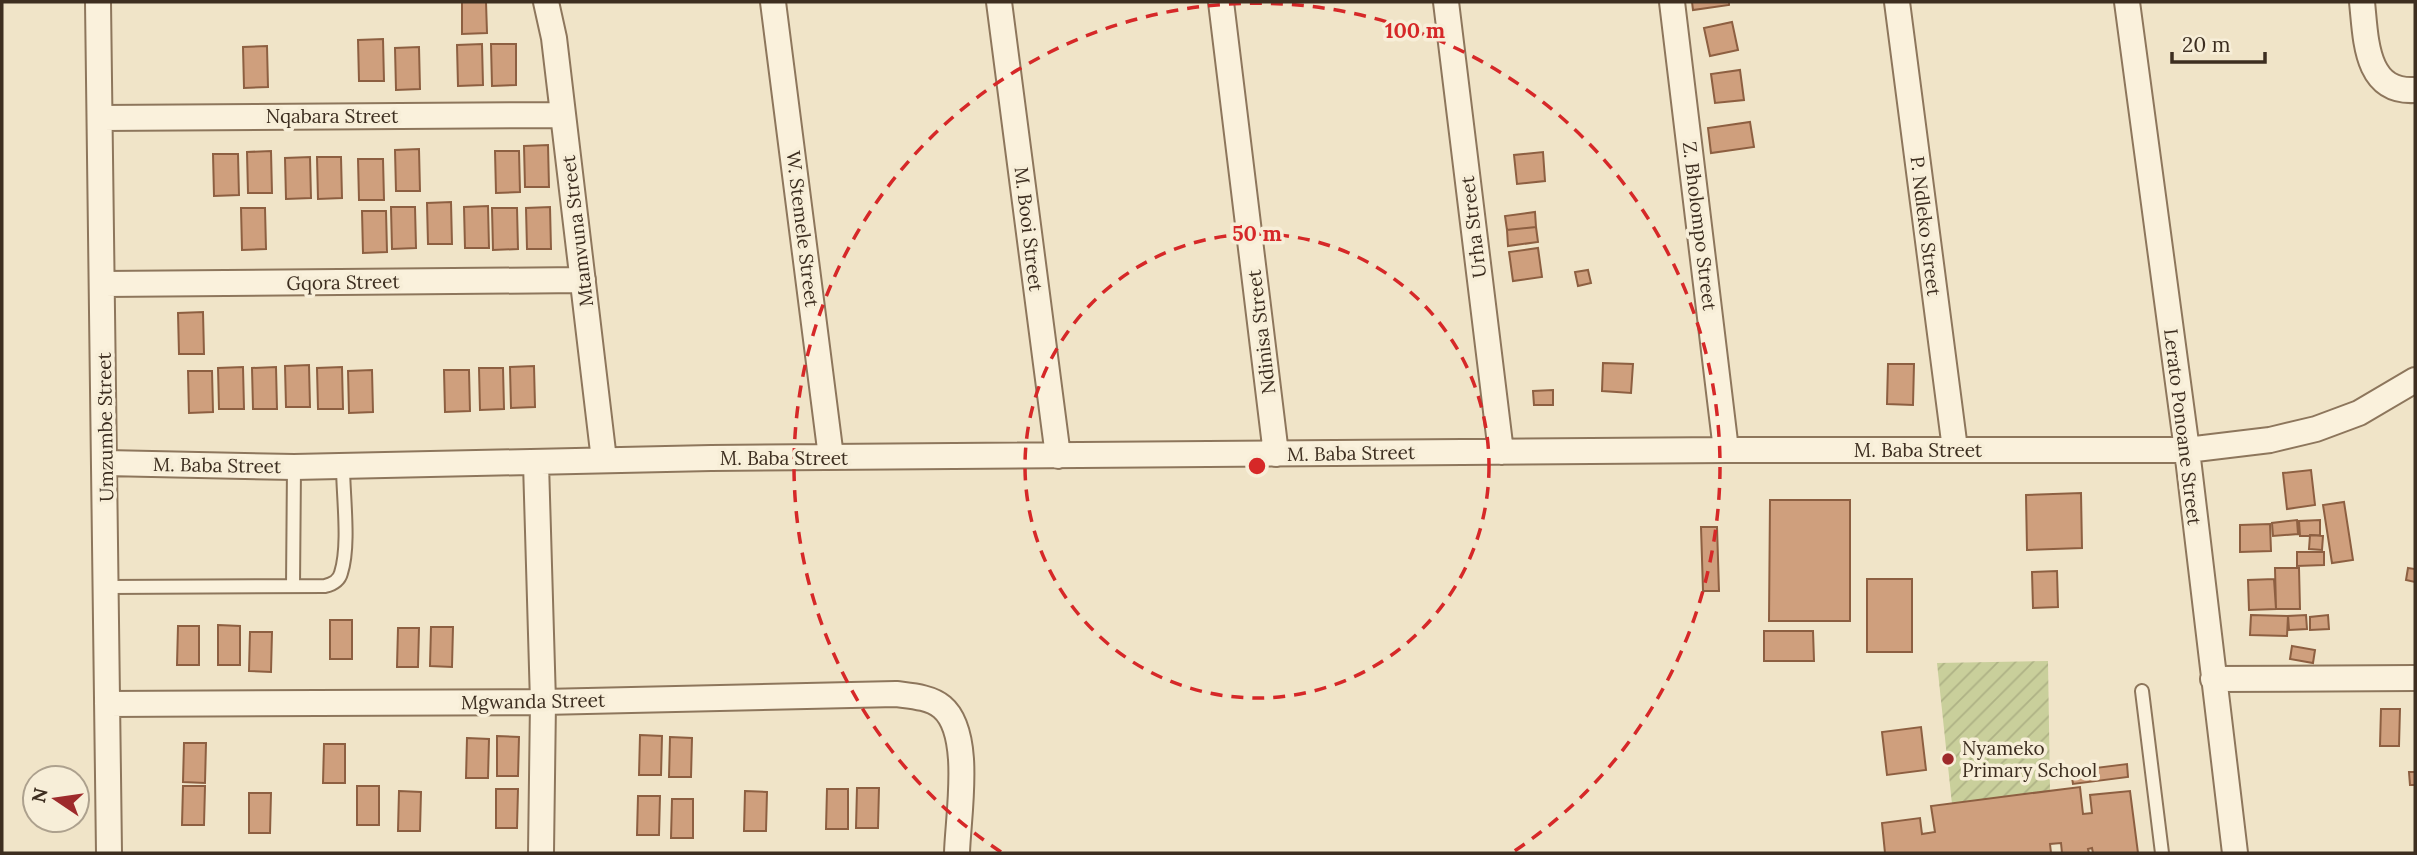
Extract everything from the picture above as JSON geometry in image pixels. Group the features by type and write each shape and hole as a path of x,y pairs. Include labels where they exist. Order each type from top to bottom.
{"street":[{"name":"Umzumbe Street","path":"98,2 104,284 109,853"},
{"name":"Mtamvuna Street","path":"546,2 554,38 604,460"},
{"name":"W. Stemele Street","path":"773,2 831,457"},
{"name":"M. Booi Street","path":"999,2 1058,456"},
{"name":"Ndinisa Street","path":"1221,2 1276,454"},
{"name":"Urha Street","path":"1446,2 1501,452"},
{"name":"Z. Bholompo Street","path":"1672,2 1726,450"},
{"name":"P. Ndleko Street","path":"1897,2 1955,449"},
{"name":"Lerato Ponoane Street","path":"2127,2 2187,450 2235,853"},
{"path":"2362,2 2368,50 2376,76 2388,86 2415,90"},
{"name":"Nqabara Street","path":"101,118 562,115"},
{"name":"Gqora Street","path":"104,284 583,280"},
{"name":"M. Baba Street","path":"106,463 294,467 831,457 1726,450 2187,450 2270,440 2316,429 2359,413 2415,380"},
{"path":"536,463 543,702 541,853"},
{"path":"2213,679 2415,678"},
{"name":"Mgwanda Street","path":"107,704 543,702 896,694 923,698 940,706 952,718 961,741 957,853"}],"lane":[{"path":"107,587 325,586 335,583 341,573 343,466"},
{"path":"293,586 294,467"},
{"path":"2142,691 2162,853"}],"green space":[{"path":"2048,661 2050,791 1952,804 1937,663"}],"building":[{"path":"462,2 486,2 487,33 462,34"},
{"path":"1692,2 1729,2 1729,5 1693,10"},
{"path":"1732,22 1738,50 1710,56 1704,28"},
{"path":"383,39 384,81 359,81 358,40"},
{"path":"482,44 483,85 458,86 457,45"},
{"path":"491,44 516,44 516,85 492,86"},
{"path":"267,46 268,87 244,88 243,47"},
{"path":"419,47 420,89 396,90 395,48"},
{"path":"1740,70 1744,100 1715,103 1711,74"},
{"path":"1750,122 1754,147 1711,153 1708,128"},
{"path":"548,145 549,187 525,187 524,146"},
{"path":"419,149 420,191 396,191 395,150"},
{"path":"271,151 272,193 248,193 247,152"},
{"path":"495,151 519,151 520,192 496,193"},
{"path":"1543,152 1545,181 1517,184 1514,155"},
{"path":"213,154 238,154 239,195 214,196"},
{"path":"310,157 311,198 286,199 285,158"},
{"path":"317,157 341,157 342,198 318,199"},
{"path":"358,159 383,159 384,200 359,200"},
{"path":"451,202 452,244 428,244 427,203"},
{"path":"488,206 489,248 465,248 464,207"},
{"path":"391,207 415,207 416,248 392,249"},
{"path":"550,207 551,249 527,249 526,208"},
{"path":"241,208 265,208 266,249 242,250"},
{"path":"492,208 517,208 518,249 493,250"},
{"path":"362,211 386,211 387,252 363,253"},
{"path":"1535,212 1536,227 1507,230 1505,216"},
{"path":"1536,227 1538,242 1508,246 1507,230"},
{"path":"1538,248 1542,277 1513,281 1509,252"},
{"path":"1588,270 1591,283 1578,286 1575,272"},
{"path":"203,312 204,354 179,354 178,313"},
{"path":"1603,363 1633,364 1631,393 1602,391"},
{"path":"1888,364 1914,364 1913,405 1887,404"},
{"path":"309,365 310,407 286,407 285,366"},
{"path":"534,366 535,407 511,408 510,367"},
{"path":"243,367 244,409 219,409 218,368"},
{"path":"276,367 277,409 253,409 252,368"},
{"path":"342,367 343,409 318,409 317,368"},
{"path":"479,368 503,368 504,409 480,410"},
{"path":"372,370 373,412 349,413 348,371"},
{"path":"444,370 469,370 470,411 445,412"},
{"path":"188,371 212,371 213,412 189,413"},
{"path":"1553,390 1553,405 1534,405 1533,391"},
{"path":"2311,470 2315,505 2287,509 2283,473"},
{"path":"2081,493 2082,548 2027,550 2026,495"},
{"path":"1770,500 1850,500 1850,621 1769,621"},
{"path":"2344,502 2353,560 2332,563 2323,505"},
{"path":"2297,520 2298,534 2273,536 2272,523"},
{"path":"2320,520 2320,535 2300,536 2299,521"},
{"path":"2270,524 2271,551 2240,552 2240,525"},
{"path":"1701,527 1717,527 1719,591 1703,591"},
{"path":"2310,535 2323,536 2322,550 2309,549"},
{"path":"2297,552 2324,552 2324,565 2297,566"},
{"path":"2275,568 2299,568 2300,609 2276,609"},
{"path":"2408,568 2415,569 2415,582 2406,580"},
{"path":"2057,571 2058,607 2033,608 2032,572"},
{"path":"1867,579 1912,579 1912,652 1867,652"},
{"path":"2274,579 2276,609 2249,610 2248,580"},
{"path":"2251,615 2288,616 2287,636 2250,635"},
{"path":"2306,615 2307,629 2289,630 2288,616"},
{"path":"2328,615 2329,629 2310,630 2310,617"},
{"path":"330,620 352,620 352,659 330,659"},
{"path":"218,625 240,626 240,665 218,665"},
{"path":"178,626 199,626 199,665 177,665"},
{"path":"431,627 453,627 452,667 430,666"},
{"path":"398,628 419,628 418,667 397,667"},
{"path":"1764,631 1813,631 1814,661 1764,661"},
{"path":"250,632 272,632 271,672 249,671"},
{"path":"2292,646 2315,650 2313,663 2290,659"},
{"path":"2381,709 2400,709 2399,746 2380,746"},
{"path":"1921,727 1926,770 1887,775 1882,732"},
{"path":"640,735 662,736 661,775 639,775"},
{"path":"497,736 519,737 518,776 497,776"},
{"path":"670,737 692,738 691,777 669,777"},
{"path":"467,738 489,739 488,778 466,778"},
{"path":"184,743 206,743 205,783 183,782"},
{"path":"324,744 345,744 345,783 323,783"},
{"path":"2127,764 2128,777 2073,784 2071,771"},
{"path":"2409,772 2415,772 2415,785 2410,785"},
{"path":"183,786 205,786 204,825 182,825"},
{"path":"357,786 379,786 379,825 357,825"},
{"path":"2080,787 2083,814 2092,813 2090,795 2130,791 2138,853 2093,853 2092,848 2088,849 2089,853 2062,853 2061,843 2050,844 2051,853 1885,853 1882,823 1920,818 1922,834 1935,832 1931,806"},
{"path":"857,788 879,788 878,828 856,828"},
{"path":"496,789 518,789 517,828 496,828"},
{"path":"827,789 848,789 848,829 826,829"},
{"path":"399,791 421,792 420,831 398,831"},
{"path":"745,791 767,792 766,831 744,831"},
{"path":"249,793 271,793 270,833 249,833"},
{"path":"638,796 660,796 659,835 637,835"},
{"path":"672,799 693,799 693,838 671,838"}],"place":[{"name":"Nyameko Primary School","path":"1948,759"}]}
